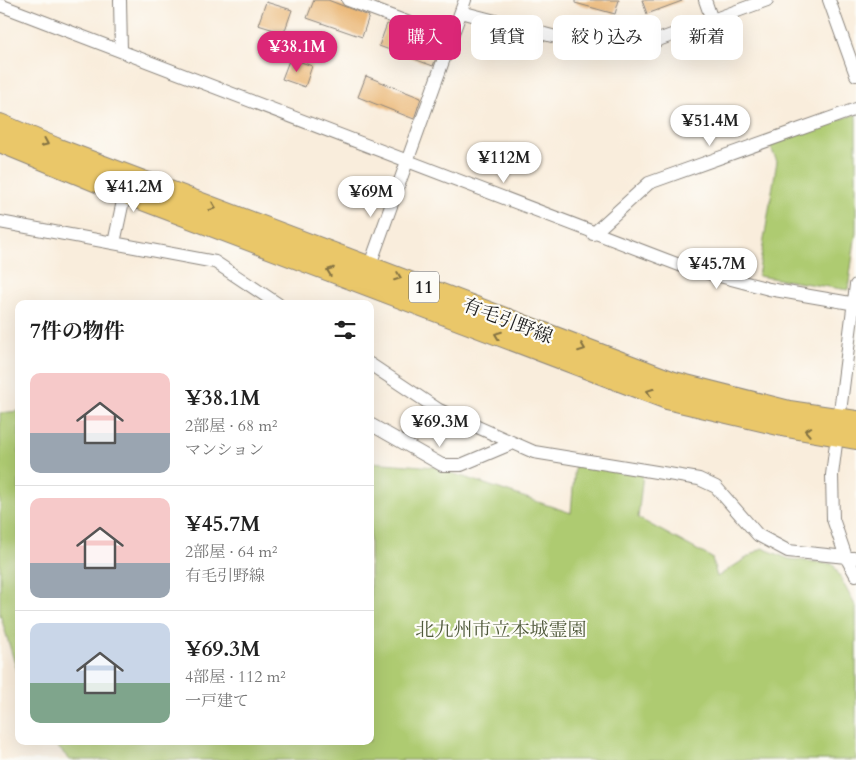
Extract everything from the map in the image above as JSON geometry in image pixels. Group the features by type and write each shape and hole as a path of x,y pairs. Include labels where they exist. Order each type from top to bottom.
{"main road":[{"name":"有毛引野線","path":"0,124 127,184"},
{"name":"有毛引野線","path":"0,142 127,184 366,275 674,382 789,411 847,429"}],"street":[{"path":"120,0 122,51"},
{"path":"348,0 389,15"},
{"path":"705,0 710,15"},
{"path":"726,15 767,0"},
{"path":"829,0 856,75"},
{"path":"0,5 593,234 682,266 769,289 854,303"},
{"path":"463,6 605,50 631,50 671,35"},
{"path":"366,275 442,60"},
{"path":"593,234 649,183 856,109"},
{"path":"114,243 127,184"},
{"path":"0,222 215,262 272,300"},
{"path":"856,285 847,429 832,476 833,518 851,557 856,575"},
{"path":"374,367 439,410 534,452 699,479 716,487 758,535 788,551 851,557"},
{"path":"374,426 442,465 461,465 512,443"}],"green space":[{"path":"856,114 856,232 848,290 758,276 777,161 769,144"},
{"path":"15,411 15,664 0,614 0,413"},
{"name":"北九州市立本城霊園","path":"374,462 434,467 571,513 575,464 643,473 638,518 712,558 717,577 762,548 789,559 833,564 856,607 856,760 70,760 56,745 374,745"}],"building":[{"path":"314,0 328,0 369,16 362,37 307,18"},
{"path":"575,0 619,0 615,14 575,3"},
{"path":"642,0 682,0 682,1 647,14"},
{"path":"266,2 292,10 284,33 258,25"},
{"path":"387,24 389,25 389,50 379,46"},
{"path":"290,58 312,66 305,87 282,79"},
{"path":"417,60 435,60 433,66"},
{"path":"366,76 421,98 414,119 358,97"}]}
